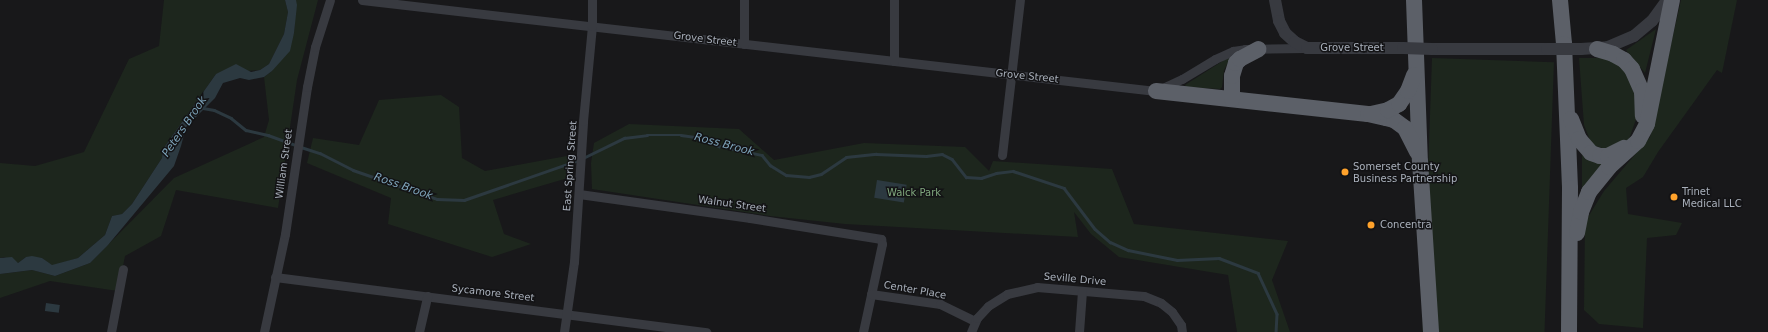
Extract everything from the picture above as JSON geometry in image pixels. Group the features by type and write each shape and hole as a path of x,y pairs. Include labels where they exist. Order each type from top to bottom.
{"highway":[{"path":"1414,0 1420,161 1431,332"},
{"path":"1560,0 1567,108 1570,188 1569,332"},
{"path":"1570,288 1581,212 1589,192 1609,167 1631,149 1638,141 1647,124 1672,0"},
{"path":"1232,99 1232,76 1236,63 1240,58 1259,48"},
{"path":"1567,108 1579,139 1591,153 1600,156 1608,156 1620,151 1631,142 1642,124 1644,108 1642,91 1638,79 1624,60 1613,54 1597,49"},
{"path":"1368,114 1388,110 1399,104 1408,91 1416,69"},
{"path":"1156,90 1368,114 1394,120 1401,124 1409,134 1420,161"}],"street":[{"name":"William Street","path":"264,332 285,234 315,48 330,0"},
{"name":"Grove Street","path":"362,0 1012,75 1156,90 1191,75 1225,54 1245,49 1597,49 1621,43 1643,30 1658,14 1667,0"},
{"name":"East Spring Street","path":"564,332 568,314 574,262 592,26 592,0"},
{"path":"744,0 744,44"},
{"path":"894,0 894,61"},
{"path":"1002,155 1020,0"},
{"path":"1275,0 1279,21 1285,33 1295,42 1307,48"},
{"name":"Walnut Street","path":"579,194 750,218 881,239 882,244 871,294"},
{"path":"111,332 123,268"},
{"name":"Sycamore Street","path":"276,277 707,332"},
{"name":"Seville Drive","path":"975,321 988,306 1007,294 1037,287 1144,296 1161,303 1172,312 1181,325 1182,332"},
{"path":"1079,332 1082,291"},
{"path":"863,332 871,294"},
{"name":"Center Place","path":"871,294 940,304 975,321"},
{"path":"419,332 427,296"},
{"path":"971,332 975,321"}],"green space":[{"path":"164,0 285,0 288,12 284,34 269,64 260,70 216,74 163,149 162,158 132,204 122,214 112,216 105,235 78,258 52,266 42,258 26,257 18,263 4,257 0,258 0,163 35,166 84,152 129,59 159,46"},
{"path":"296,0 318,0 297,80 278,208 176,190 161,236 125,256 118,291 50,281 0,298 0,274 32,270 55,276 90,263 174,178 264,137 269,120 264,77 272,71 294,33"},
{"path":"1681,0 1737,0 1722,73 1717,70 1658,152 1643,177 1626,188 1628,214 1682,223 1676,235 1647,238 1643,328 1599,324 1584,310 1585,222 1604,191 1650,137"},
{"path":"1656,29 1645,73 1626,50"},
{"path":"1229,57 1230,59 1224,70 1222,87 1220,89 1186,87 1185,85"},
{"path":"1432,58 1554,62 1545,332 1422,332"},
{"path":"1579,58 1608,58 1628,72 1639,111 1629,139 1612,151 1592,145 1584,125"},
{"path":"441,95 459,107 462,158 485,171 572,155 568,178 493,200 504,234 531,244 492,257 388,224 391,198 307,163 313,138 359,145 379,100"},
{"name":"Walck Park","path":"629,124 739,129 774,160 864,143 965,147 989,171 993,161 1112,169 1134,224 1288,241 1272,280 1290,332 1237,332 1228,275 1119,257 1091,234 1074,212 1078,237 845,224 770,216 592,189 591,163 594,143"},
{"path":"1582,154 1605,163 1582,189"}],"water":[{"name":"Peters Brook","path":"285,0 296,0 297,5 294,33 290,51 272,71 264,77 249,80 240,78 223,83 215,98 186,127 174,166 108,245 90,263 55,276 32,270 0,274 0,258 12,257 18,263 26,257 32,256 42,258 52,265 78,258 105,235 112,216 122,214 132,204 162,158 163,149 216,74 236,64 251,72 260,70 269,64 284,34 288,12"},
{"path":"877,180 907,185 904,202 874,198"},
{"path":"46,303 60,305 59,313 45,311"}],"waterway":[{"name":"Ross Brook","path":"203,108 214,110 231,118 246,130 268,135 296,145"},
{"name":"Ross Brook","path":"583,158 624,138 647,135 681,135 703,138 719,146 762,155 770,165 786,175 809,177 821,174 846,157 876,154 926,156 942,154 952,159 966,177 981,178 996,173 1013,171 1064,188 1095,229 1110,242 1128,250 1177,260 1219,258 1258,273 1277,314 1276,332"},
{"name":"Ross Brook","path":"301,147 320,153 353,170 437,199 464,200 579,160"}],"place":[{"name":"Somerset County Business Partnership","path":"1345,172"},
{"name":"Trinet Medical LLC","path":"1674,197"},
{"name":"Concentra","path":"1371,225"}]}
